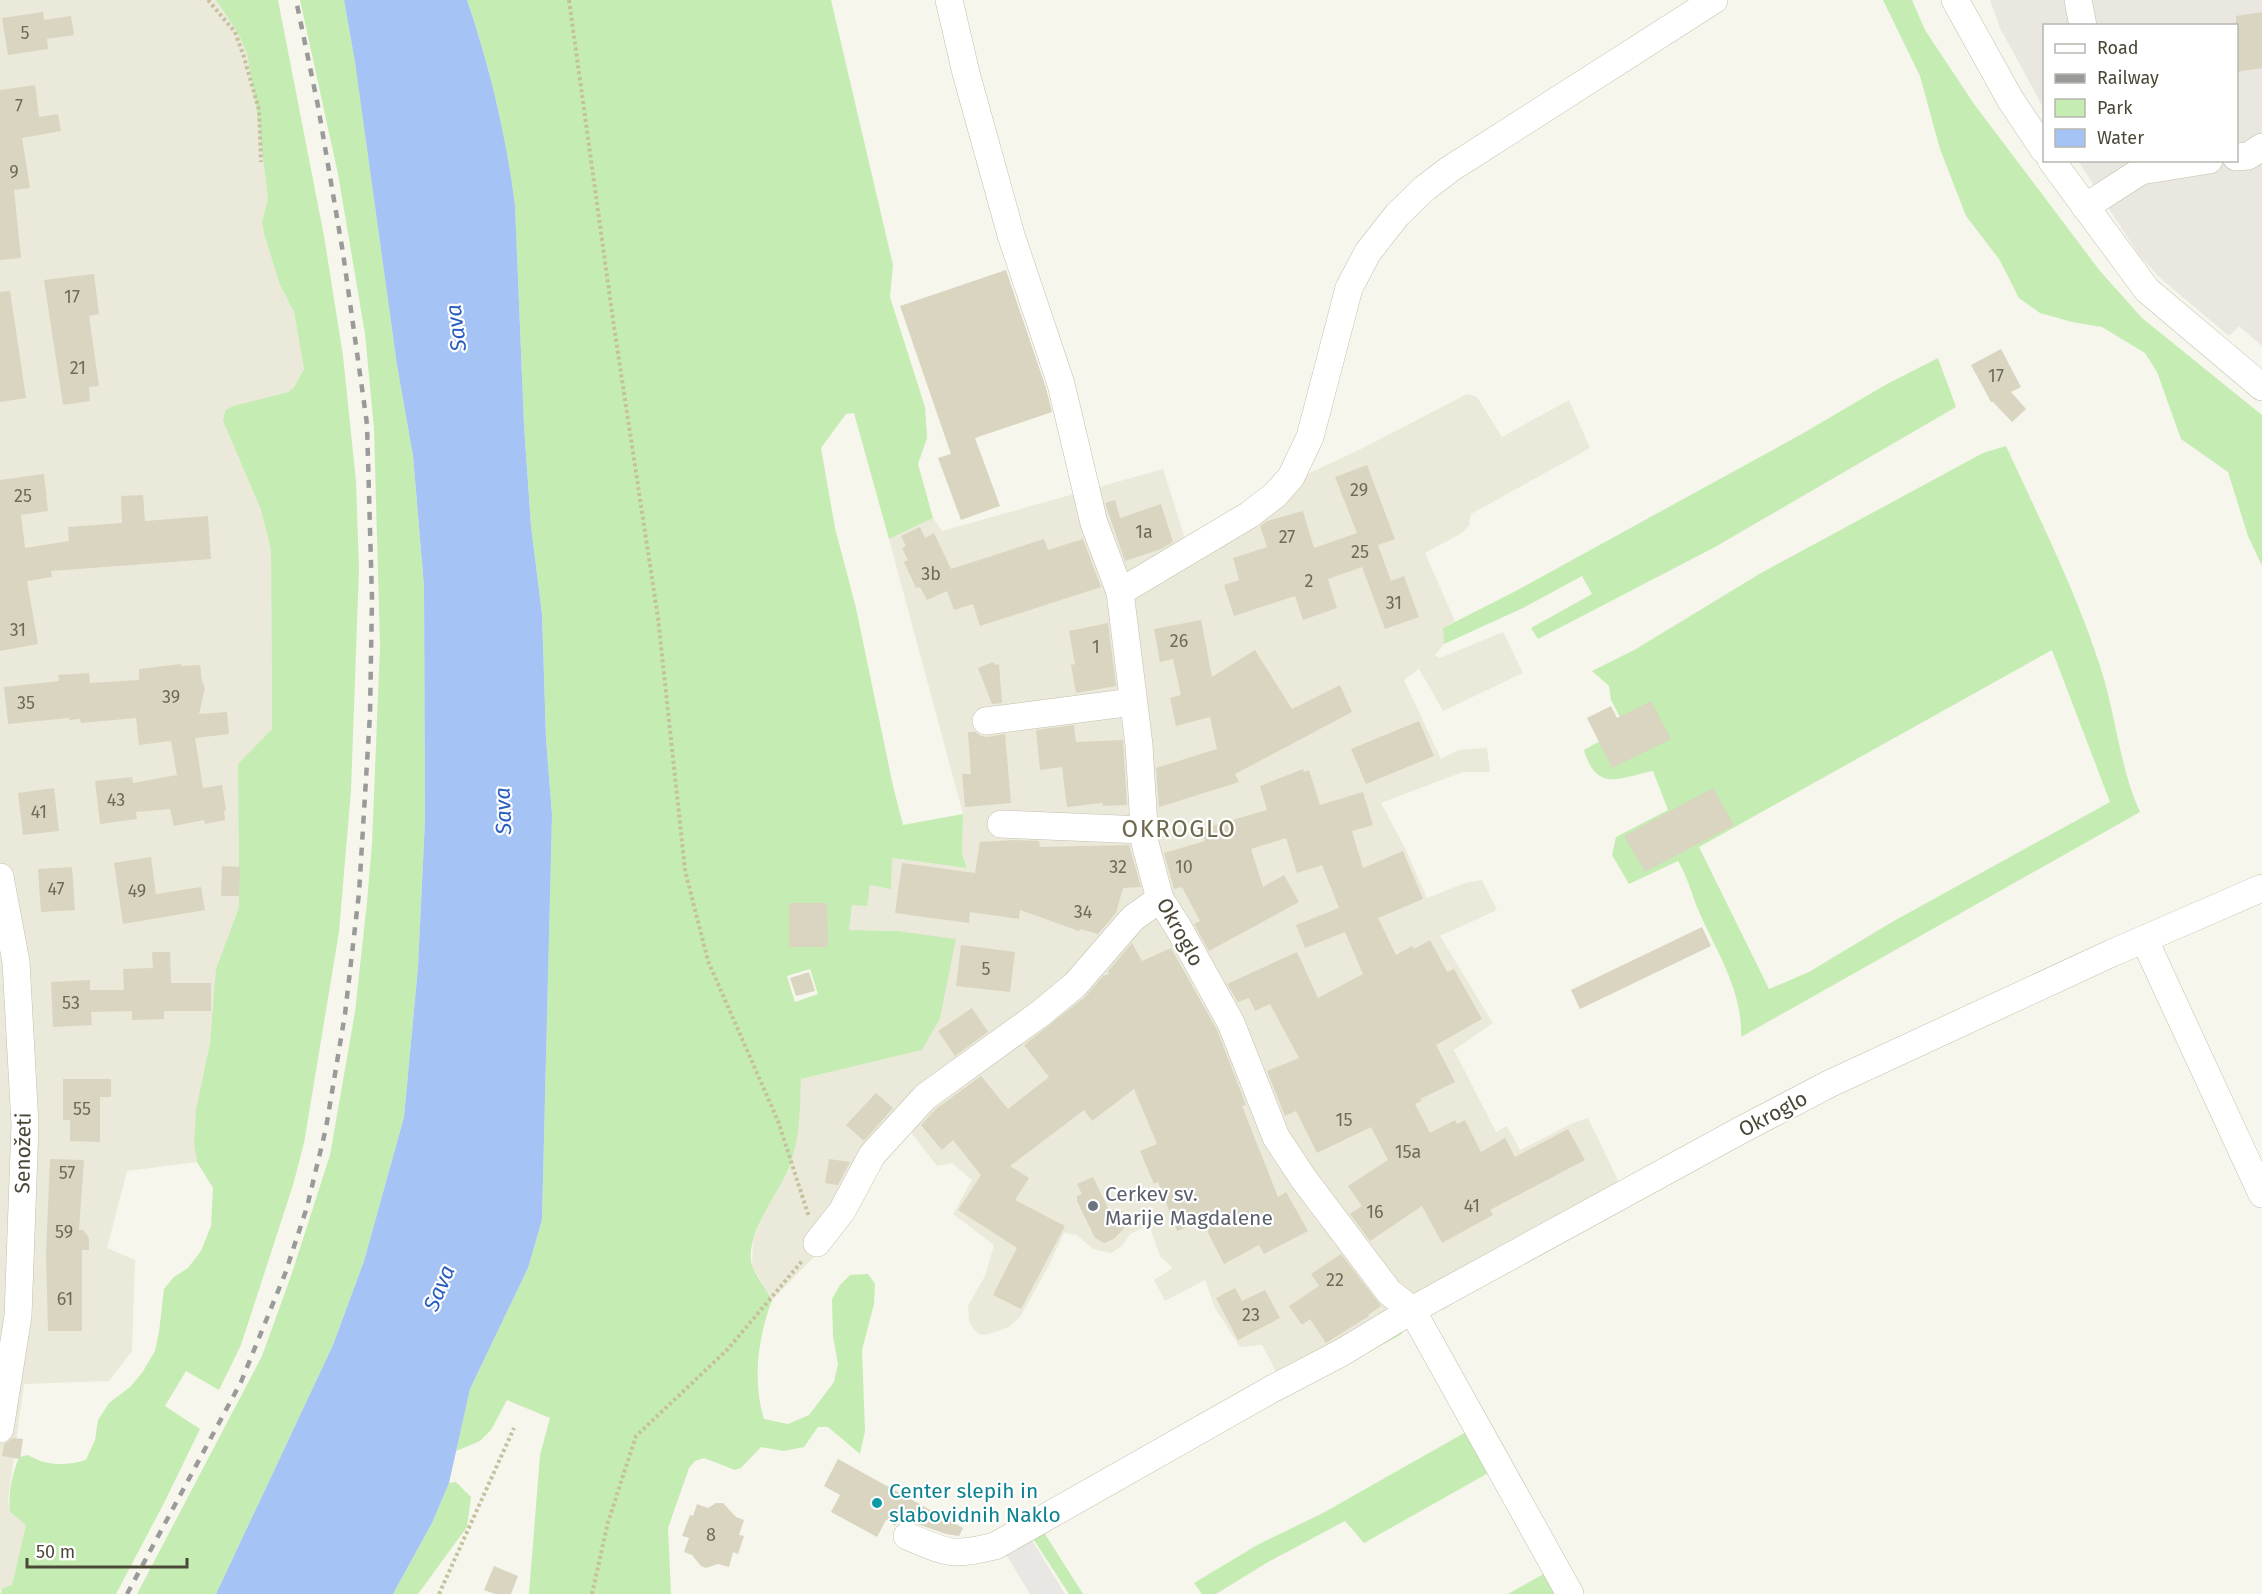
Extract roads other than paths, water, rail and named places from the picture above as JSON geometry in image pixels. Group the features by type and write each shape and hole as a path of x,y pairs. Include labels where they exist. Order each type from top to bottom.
{"street":[{"name":"Okroglo","path":"949,0 966,74 1011,235 1061,384 1094,523 1120,592 1139,745 1144,843 1160,899 1231,1023 1276,1137 1303,1178 1389,1292 1412,1310 1569,1594"},
{"path":"1120,592 1249,515 1275,495 1291,477 1312,428 1349,288 1368,252 1397,215 1425,188 1450,169 1714,0"},
{"path":"1955,0 2010,99 2043,148"},
{"path":"2238,157 2248,156 2262,147"},
{"path":"2052,162 2147,290 2262,387"},
{"path":"2085,207 2141,171 2176,162"},
{"path":"986,721 1133,702"},
{"path":"1001,824 1143,830"},
{"name":"Senožeti","path":"0,877 16,962 25,1125 18,1316 0,1429"},
{"name":"Okroglo","path":"1412,1310 1829,1084 2112,953 2145,941 2262,888"},
{"path":"817,1243 842,1211 872,1155 925,1097 1041,1013 1075,985 1133,918 1160,899"},
{"path":"2145,941 2262,1194"},
{"path":"907,1536 948,1553 965,1554 995,1546 1230,1412 1341,1353 1412,1310"}],"water":[{"name":"Sava","path":"344,0 467,0 483,50 507,153 515,205 524,425 531,526 542,614 546,738 552,815 542,1220 528,1268 470,1389 449,1483 432,1523 393,1594 216,1594 333,1345 364,1261 404,1117 418,967 425,820 424,586 413,456 397,365 355,62"}],"railway":[{"path":"127,1594 241,1382 285,1274 307,1207 326,1128 345,1014 359,893 370,714 372,598 367,424 343,253 318,106 296,0"}],"place":[{"name":"Cerkev sv. Marije Magdalene","path":"1093,1206"},
{"name":"Center slepih in slabovidnih Naklo","path":"877,1503"}],"district":[{"name":"OKROGLO","path":"1179,829"}]}
